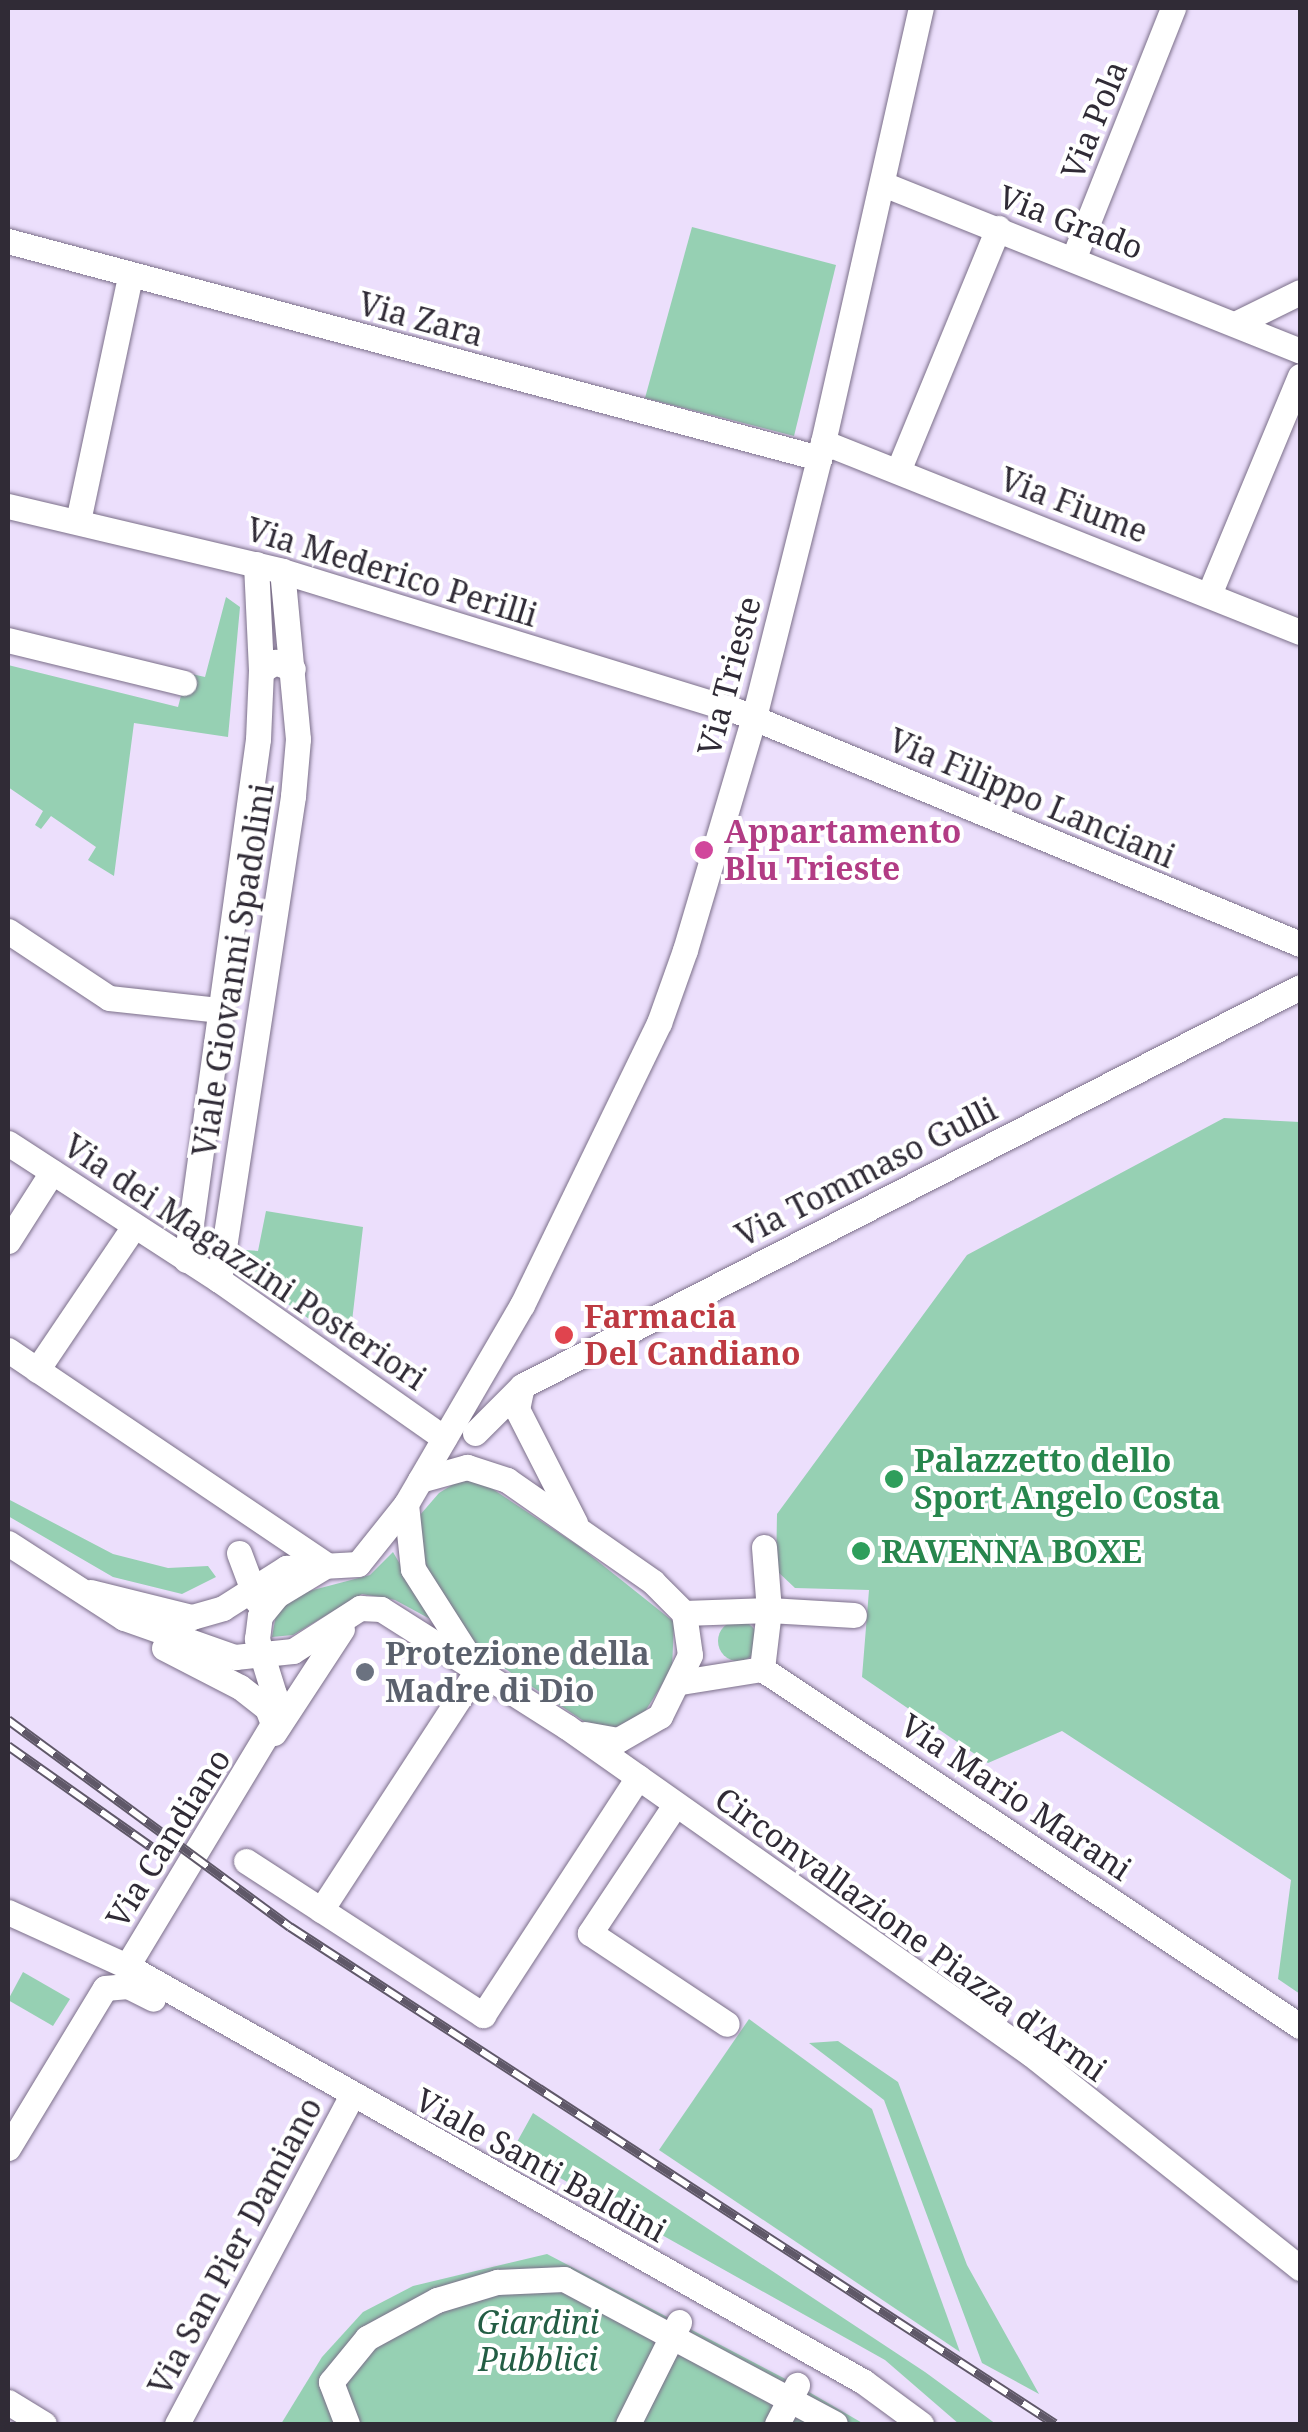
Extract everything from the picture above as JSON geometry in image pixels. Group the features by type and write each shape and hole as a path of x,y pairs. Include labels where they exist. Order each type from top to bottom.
{"street":[{"name":"Via Trieste","path":"444,1438 506,1330 659,1023 754,717 821,450 921,8"},
{"name":"Via Pola","path":"1074,257 1174,8"},
{"name":"Via Grado","path":"883,184 1074,257 1300,351"},
{"path":"898,471 998,228"},
{"name":"Via Zara","path":"8,241 130,276 821,450"},
{"path":"78,521 130,276"},
{"path":"1235,324 1300,292"},
{"path":"1210,592 1300,376"},
{"name":"Via Fiume","path":"821,450 898,471 1210,592 1300,632"},
{"name":"Via Mederico Perilli","path":"8,506 282,570 754,717"},
{"name":"Viale Giovanni Spadolini","path":"186,1260 261,671 256,564"},
{"name":"Viale Giovanni Spadolini","path":"219,1280 294,796 294,669 282,570"},
{"path":"8,640 184,682"},
{"path":"261,671 275,662 294,669"},
{"name":"Via Filippo Lanciani","path":"754,717 1296,946"},
{"path":"8,931 109,998 220,1010"},
{"name":"Via Tommaso Gulli","path":"476,1433 522,1386 1300,986"},
{"name":"Via dei Magazzini Posteriori","path":"8,1143 219,1280 444,1438"},
{"path":"8,1241 52,1172"},
{"path":"34,1368 134,1226"},
{"name":"Via Trieste","path":"476,1433 474,1412 506,1330"},
{"path":"8,1350 326,1565"},
{"path":"522,1386 517,1409 581,1531"},
{"path":"476,1433 508,1480"},
{"path":"90,1592 192,1616 223,1608 286,1568 358,1564 406,1504 444,1438"},
{"path":"420,1480 466,1467 508,1480 653,1582 684,1613 692,1640 681,1682 660,1716 645,1761 670,1801 590,1933 727,2024"},
{"name":"Circonvallazione Piazza d'Armi","path":"406,1504 413,1569 477,1666"},
{"path":"8,1543 90,1592 173,1654 240,1687 267,1708 268,1734"},
{"path":"681,1682 762,1669 769,1610 764,1546"},
{"path":"239,1553 255,1587 260,1616 259,1659 274,1694 268,1734"},
{"path":"260,1616 277,1595 326,1565"},
{"path":"124,1618 197,1647 259,1659 293,1651 360,1608"},
{"name":"Circonvallazione Piazza d'Armi","path":"360,1608 382,1608 567,1727 1031,2054 1300,2268"},
{"name":"Via Candiano","path":"127,1966 268,1734 360,1608"},
{"path":"684,1613 769,1610 854,1614"},
{"path":"321,1910 477,1666"},
{"name":"Via Mario Marani","path":"762,1669 1300,2026"},
{"path":"567,1727 618,1740 660,1716"},
{"path":"246,1862 484,2015 638,1777"},
{"name":"Viale Santi Baldini","path":"8,1912 90,1954 127,1966 351,2097 864,2382 921,2424"},
{"path":"90,1954 102,1972 101,1993"},
{"path":"8,2148 101,1993 113,1984 128,1986 170,2007 212,2018"},
{"name":"Via San Pier Damiano","path":"177,2424 351,2097"},
{"path":"347,2424 331,2382 367,2338 452,2295 498,2282 564,2279 793,2393 835,2424"},
{"path":"628,2424 675,2331"},
{"path":"777,2424 793,2393"},
{"path":"8,2402 44,2424"}],"green space":[{"path":"692,227 836,265 794,436 645,398"},
{"path":"226,597 240,607 228,737 134,723 114,876 88,860 96,847 51,816 41,829 35,825 43,811 8,787 8,665 178,707 187,673 205,677"},
{"path":"1224,1118 1300,1122 1300,1994 1278,1979 1291,1880 1062,1731 988,1763 862,1677 869,1590 795,1588 776,1570 777,1514 967,1255"},
{"path":"266,1211 363,1227 349,1347 241,1271 244,1250 258,1251"},
{"path":"470,1474 580,1547 674,1622 672,1669 644,1713 608,1731 585,1722 480,1652 460,1625 431,1581 414,1538 420,1515 439,1493"},
{"path":"8,1499 113,1554 168,1568 208,1566 216,1577 182,1594 113,1577 8,1516"},
{"path":"393,1552 432,1620 395,1600 362,1594 293,1635 272,1637 277,1609 294,1595 370,1575"},
{"path":"738,1621 752,1627 758,1641 752,1655 738,1661 724,1655 718,1641 724,1627"},
{"path":"23,1972 70,1999 53,2026 8,2000"},
{"path":"749,2019 872,2109 960,2352 659,2150"},
{"path":"838,2041 898,2082 967,2265 1039,2394 982,2363 884,2100 809,2043"},
{"path":"533,2113 925,2372 996,2424 959,2424 885,2360 512,2151"},
{"name":"Giardini Pubblici","path":"547,2254 864,2424 281,2424 322,2357 363,2312 413,2286"}],"railway":[{"path":"8,1720 290,1927 1055,2424"},
{"path":"8,1746 151,1847"}],"place":[{"name":"Appartamento Blu Trieste","path":"704,850"},
{"name":"Farmacia Del Candiano","path":"564,1335"},
{"name":"Palazzetto dello Sport Angelo Costa","path":"894,1479"},
{"name":"RAVENNA BOXE","path":"861,1551"},
{"name":"Protezione della Madre di Dio","path":"365,1672"}]}
